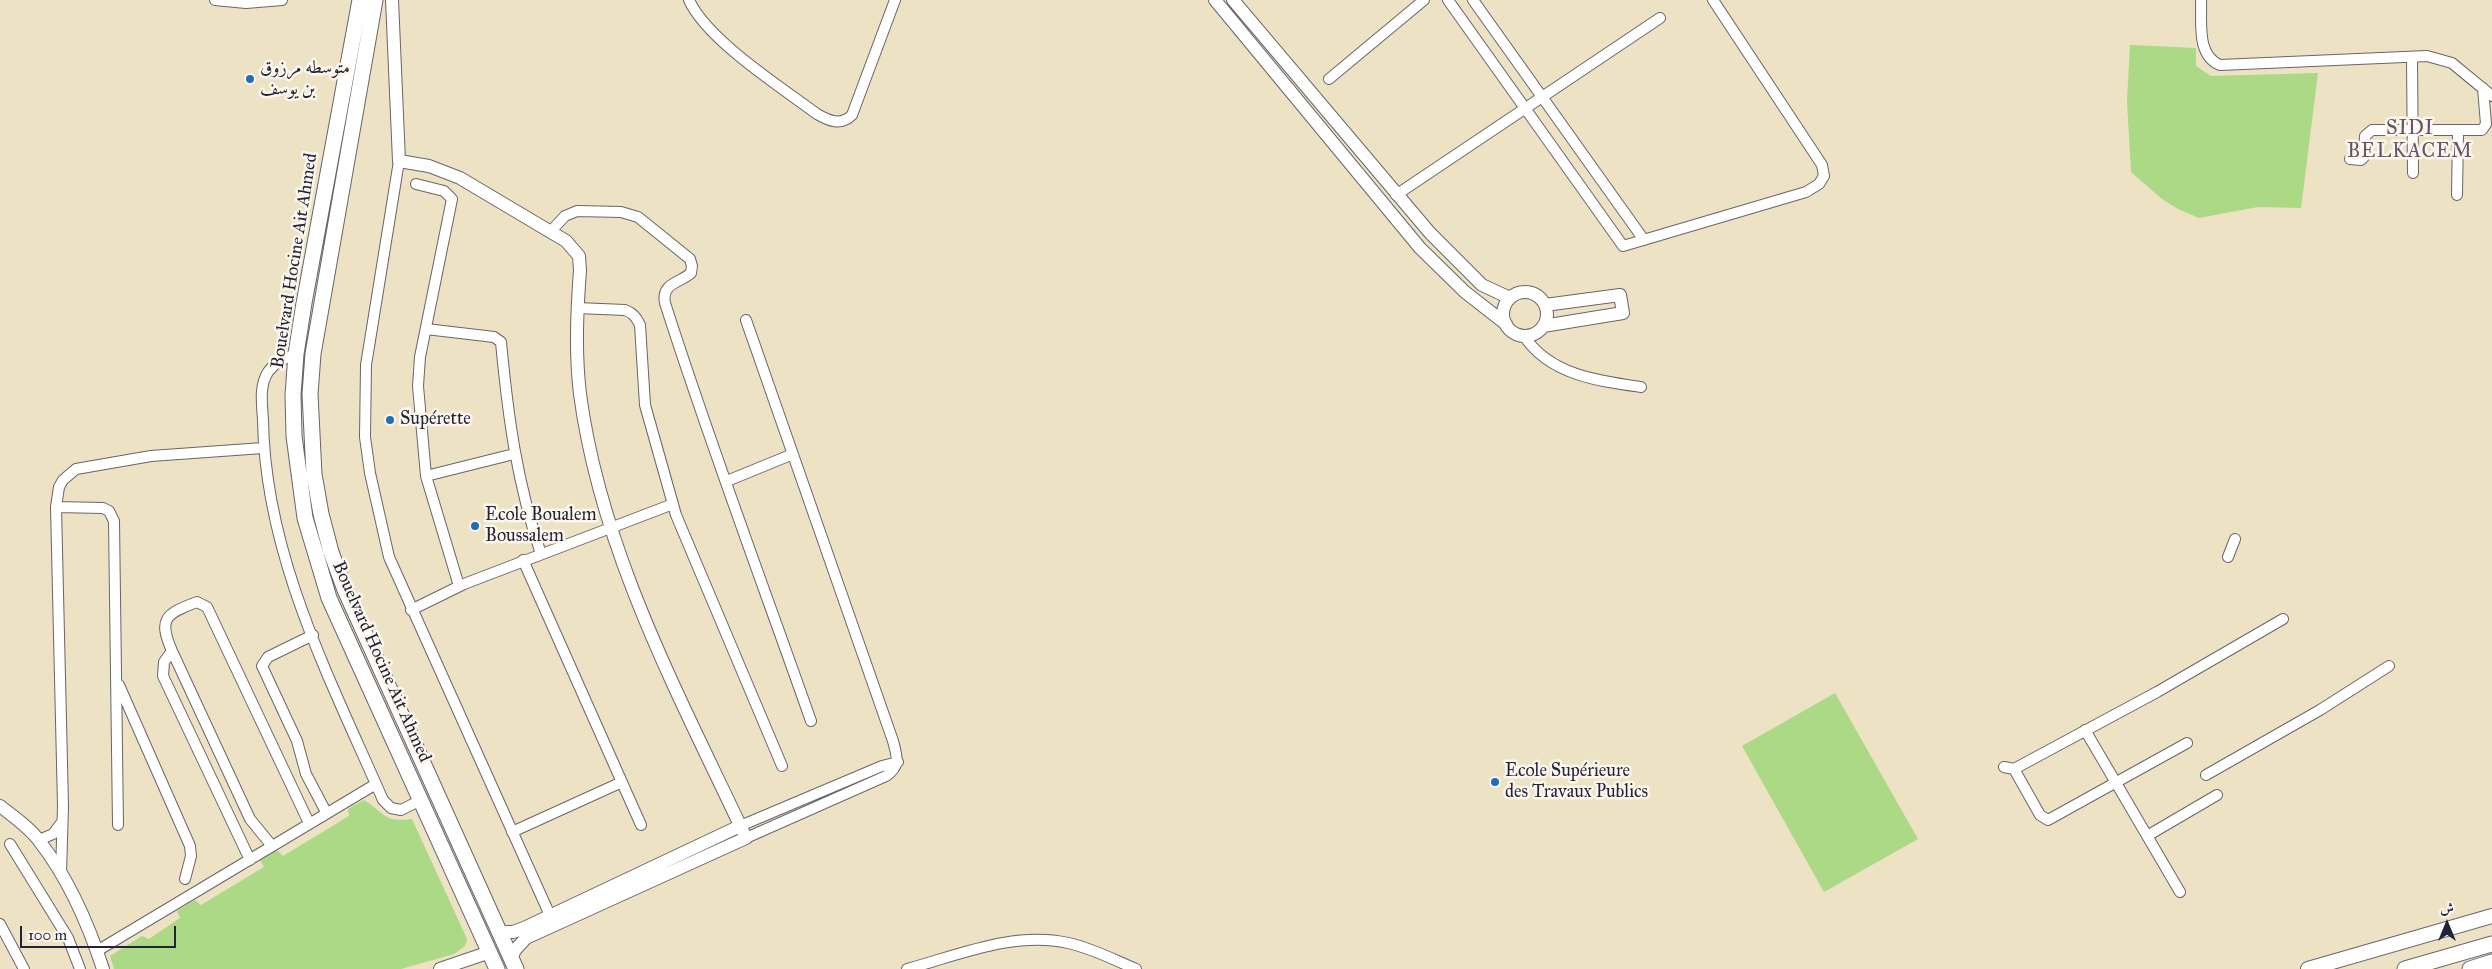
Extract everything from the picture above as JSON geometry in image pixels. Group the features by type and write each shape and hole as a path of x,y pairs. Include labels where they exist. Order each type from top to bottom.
{"main road":[{"name":"Bouelvard Hocine Ait Ahmed","path":"360,0 296,354 293,395 296,461 305,518 315,558 329,598 497,969"},
{"path":"375,0 313,354 310,394 314,474 320,514 345,590 513,964"},
{"path":"2308,969 2492,916"},
{"path":"2405,969 2492,944"},
{"path":"2470,969 2492,962"}],"street":[{"path":"215,0 246,3 282,0"},
{"path":"392,0 399,161 371,329 364,401 366,446 377,508 389,557 411,610 552,920"},
{"path":"689,0 700,18 723,42 817,114 834,122 847,119 852,115 894,0"},
{"path":"1215,0 1420,248 1465,292 1516,334 1531,335 1543,326 1623,313 1620,295 1545,305"},
{"path":"1233,0 1430,234 1482,285 1510,298"},
{"path":"1329,79 1424,0"},
{"path":"1448,0 1623,246 1806,192 1819,184 1824,176 1822,165 1713,0"},
{"path":"1473,0 1644,240"},
{"path":"2201,0 2203,47 2211,60 2220,65 2412,57 2440,58 2452,63 2492,96"},
{"path":"1396,195 1660,18"},
{"path":"2412,57 2413,173"},
{"path":"2350,159 2361,160 2364,157 2365,136 2372,130 2479,131 2485,128 2483,88"},
{"path":"2457,195 2458,131"},
{"path":"399,161 429,166 460,178 571,245 579,256 577,351 581,400 597,476 611,529 621,558 684,707 743,832"},
{"path":"416,184 444,191 452,199 420,357 418,386 426,476 458,586"},
{"path":"550,232 565,216 577,211 621,212 638,217 690,259 691,272 670,284 665,291 664,299 692,390 727,481 811,721"},
{"path":"1506,324 1504,310 1510,298 1516,294 1529,292 1541,299 1545,305 1546,319 1543,326"},
{"path":"577,308 625,310 632,313 640,325 645,405 673,504 735,660 782,766"},
{"path":"499,932 519,930 552,920 882,766 898,762 893,741 746,320"},
{"path":"426,329 494,337 499,340 514,454 524,499 542,554"},
{"path":"1524,336 1532,349 1569,372 1604,382 1641,387"},
{"path":"296,354 279,361 268,372 262,388 263,448 276,530 290,575 313,635 383,800 391,808 407,809 421,800"},
{"path":"60,875 62,822 56,507 59,487 69,474 76,469 151,456 263,448"},
{"path":"426,476 514,454"},
{"path":"727,481 793,454"},
{"path":"411,610 458,586 673,504"},
{"path":"56,507 103,508 108,511 114,521 118,825"},
{"path":"2228,557 2235,539"},
{"path":"523,560 641,826"},
{"path":"272,846 250,819 164,631 166,620 193,603 204,604 309,823"},
{"path":"2187,743 2048,820 2040,816 2009,768 2085,730 2283,619"},
{"path":"313,635 264,659 262,666 297,741 306,774 326,812"},
{"path":"172,651 164,662 164,676 250,860"},
{"path":"2206,775 2320,710 2389,666"},
{"path":"117,680 190,846 191,856 185,878"},
{"path":"2085,730 2180,892"},
{"path":"512,832 622,782"},
{"path":"97,951 250,860 326,812 376,784"},
{"path":"2147,836 2217,795"},
{"path":"0,806 39,840 60,875 97,951 103,969"},
{"path":"0,816 33,844 48,865 60,875"},
{"path":"39,840 53,834 62,822"},
{"path":"10,844 68,938 80,969"},
{"path":"513,964 515,950 526,938 552,920"},
{"path":"0,924 24,969"},
{"path":"907,969 1011,941 1039,939 1080,946 1136,969"},
{"path":"440,969 490,952"}],"green space":[{"path":"2130,45 2196,48 2196,66 2211,76 2318,73 2301,208 2258,207 2199,218 2178,209 2162,199 2131,172 2127,101"},
{"path":"1835,693 1918,839 1824,892 1742,746"},
{"path":"364,800 389,818 412,819 467,939 465,946 454,954 401,969 114,969 110,956 142,936 149,939 180,918 177,911 195,900 201,905 264,867 260,860 277,850 283,856 349,816 348,809"}],"place":[{"name":"متوسطه مرزوق بن يوسف","path":"250,79"},
{"name":"Supérette","path":"390,420"},
{"name":"Ecole Boualem Boussalem","path":"475,526"},
{"name":"Ecole Supérieure des Travaux Publics","path":"1495,782"}],"district":[{"name":"SIDI BELKACEM","path":"2410,140"}]}
